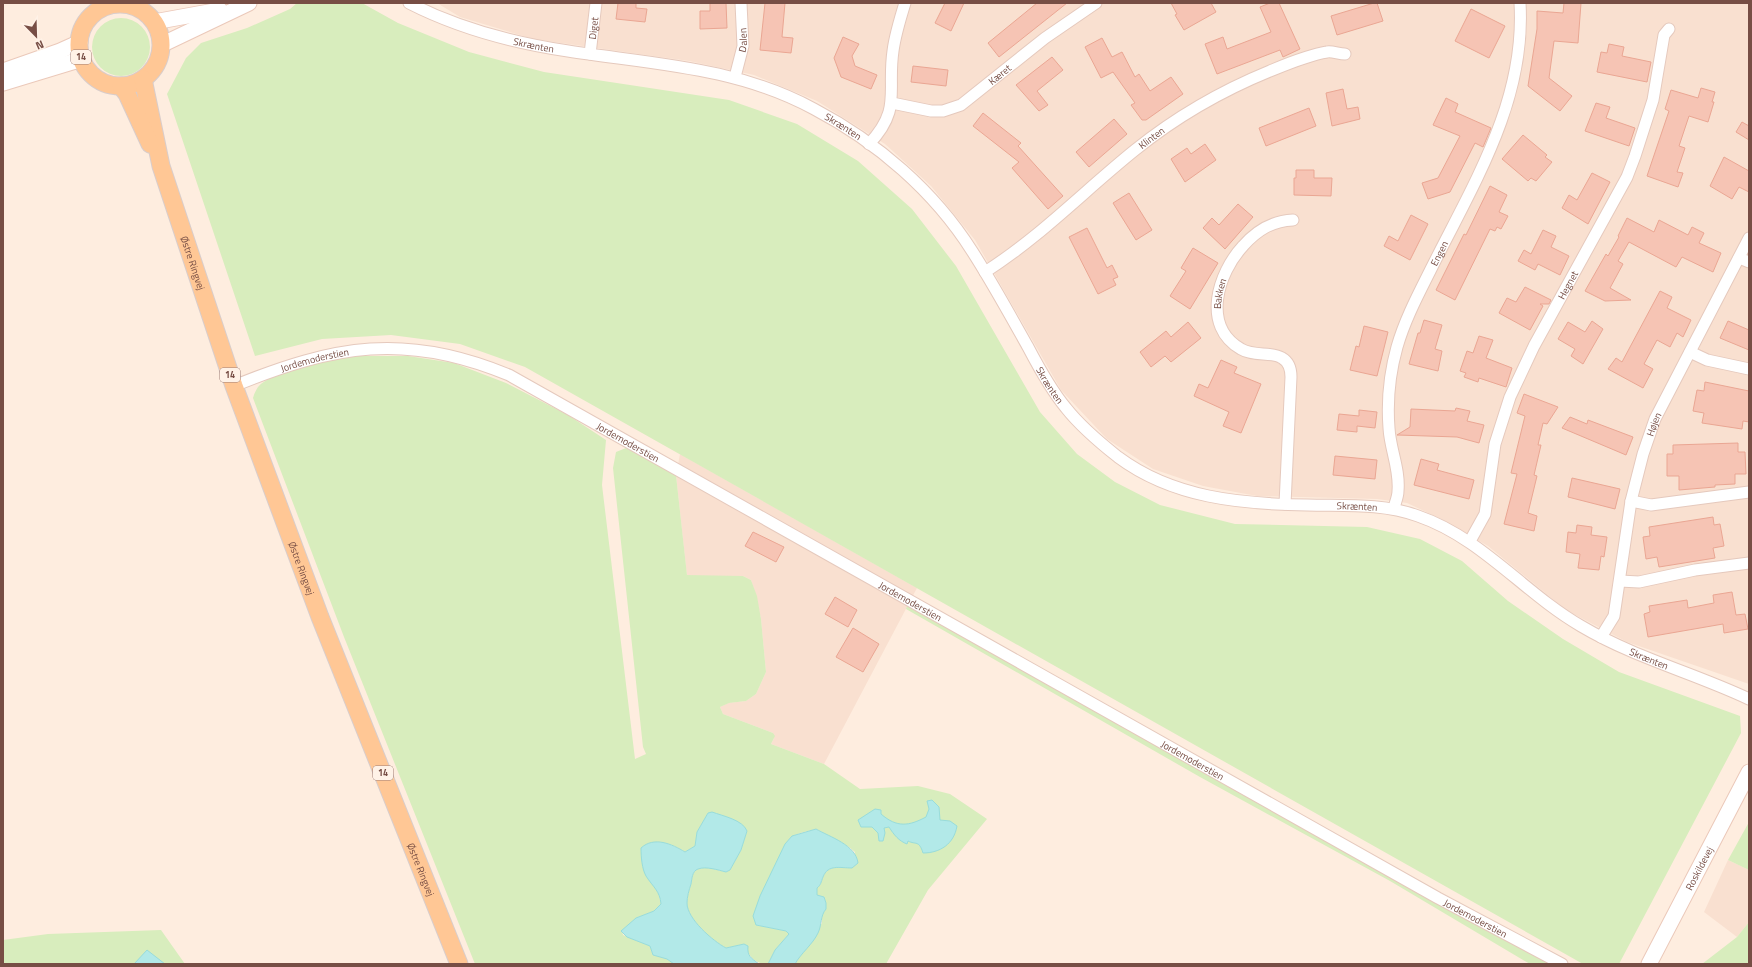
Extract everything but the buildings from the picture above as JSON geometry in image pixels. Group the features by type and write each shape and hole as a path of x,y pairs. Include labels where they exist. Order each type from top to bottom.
{"main road":[{"name":"14","path":"121,86 106,84 96,78 88,70 82,59 80,42 85,25 96,7 120,4 140,9 154,22 160,33 162,45"},
{"path":"121,86 143,79 156,64 162,45"},
{"name":"Østre Ringvej","path":"143,79 161,166 234,386 320,617 459,964"},
{"name":"Østre Ringvej","path":"121,86 127,94 161,166"}],"street":[{"name":"Skrænten","path":"409,3 425,11 500,37 532,45 676,65 735,77 778,91 800,101 821,112 890,159 941,209 970,248 1041,371 1066,408 1087,431 1119,457 1141,472 1184,490 1211,498 1285,504 1394,508 1440,525 1470,541 1539,598 1601,638 1656,663 1749,699"},
{"name":"Diget","path":"590,54 596,3"},
{"name":"Dalen","path":"735,77 743,46 741,3"},
{"path":"869,144 889,116 892,103 893,52 905,3"},
{"name":"Kæret","path":"892,103 931,111 943,111 961,105 1051,34 1096,3"},
{"name":"Engen","path":"1394,508 1398,485 1388,419 1390,390 1397,347 1416,298 1482,168 1502,124 1509,100 1520,45 1520,3"},
{"path":"154,22 247,4"},
{"path":"162,45 247,4"},
{"name":"Hegnet","path":"1470,541 1485,514 1495,444 1503,415 1534,346 1627,177 1653,100 1664,36 1669,29"},
{"path":"3,71 60,51 80,42"},
{"name":"Klinten","path":"985,272 1018,251 1042,232 1141,145 1175,120 1203,103 1246,81 1286,65 1328,52 1345,54"},
{"path":"3,83 82,59"},
{"name":"Bakken","path":"1285,504 1291,377 1289,366 1279,357 1252,354 1230,342 1220,327 1217,304 1223,277 1242,247 1268,226 1282,220 1293,220"},
{"name":"Højen","path":"1601,638 1614,616 1620,581 1621,558 1631,501 1643,454 1655,419 1690,352 1744,260 1749,238"},
{"name":"Jordemoderstien","path":"234,386 301,361 328,354 398,348 439,352 486,366 509,375 1431,894 1562,964"},
{"path":"1690,352 1706,360 1749,369"},
{"path":"1631,501 1650,505 1749,492"},
{"path":"1620,581 1639,582 1695,570 1749,563"},
{"name":"Roskildevej","path":"1649,964 1749,772"}],"shaded area":[{"path":"437,3 1749,3 1749,684 1627,642 1566,610 1488,546 1439,518 1407,503 1377,499 1257,496 1203,486 1153,469 1107,439 1061,390 975,240 931,186 885,144 817,101 754,75 689,61 533,39 460,17"},
{"path":"680,454 917,588 824,764 771,744 774,738 773,733 723,714 720,707 728,703 746,701 756,694 766,672 761,619 751,580 743,576 687,576 676,475"},
{"path":"1728,860 1749,870 1749,922 1737,937 1704,912"}],"green space":[{"path":"297,3 362,3 398,23 469,52 544,72 729,100 797,124 858,161 912,209 956,266 1040,412 1077,454 1115,482 1160,505 1235,524 1367,527 1420,539 1462,561 1508,601 1563,639 1619,672 1740,716 1741,733 1619,964 1583,964 525,367 460,344 391,335 322,339 255,356 167,94 186,58 201,43 247,28 290,9"},
{"path":"115,18 127,18 142,26 150,41 150,53 142,68 127,76 115,76 100,68 92,53 92,41 100,26"},
{"path":"351,356 408,356 454,363 506,383 568,415 606,440 602,485 635,759 646,754 643,747 613,468 616,452 626,448 676,475 687,575 743,576 751,580 757,596 761,619 766,672 756,694 746,701 729,703 720,707 723,714 773,733 775,736 771,744 824,764 860,789 918,786 950,794 987,819 928,890 886,964 795,964 822,923 822,914 826,909 826,903 824,897 817,895 817,888 820,885 825,873 831,868 852,868 855,852 849,847 816,829 798,834 787,843 781,855 756,925 786,931 789,934 775,950 768,964 759,963 756,961 748,952 744,944 726,948 708,935 691,916 688,909 687,898 693,875 696,870 701,868 726,872 730,870 741,850 747,831 708,813 697,832 695,846 685,852 660,842 654,842 644,846 646,875 658,891 661,904 654,911 636,918 622,931 623,935 650,946 653,955 667,959 674,964 475,964 344,637 253,398 258,387 265,381 275,376 302,367"},
{"path":"907,606 1549,964 1530,964 1390,881 1200,777 906,609"},
{"path":"1749,822 1749,870 1728,860"},
{"path":"1749,922 1749,964 1702,964 1737,937"},
{"path":"161,930 185,964 3,964 3,940 48,934"}],"water":[{"path":"932,800 939,807 940,820 950,821 957,826 953,838 945,846 929,853 923,853 920,846 917,844 908,841 907,844 902,841 889,827 884,828 885,833 883,841 879,841 878,833 872,827 861,827 858,820 875,809 881,810 881,814 892,822 909,824 926,817 929,809 927,801"},
{"path":"712,812 737,821 745,827 747,831 741,850 730,870 726,872 705,868 695,871 688,896 688,909 696,922 714,940 726,948 744,944 748,946 750,956 759,964 674,964 667,959 653,955 650,946 627,937 621,931 636,918 654,911 661,904 658,892 646,876 642,863 641,848 652,842 663,842 685,852 695,846 697,832 708,813"},
{"path":"816,829 848,846 853,851 858,863 852,868 831,868 825,873 820,885 817,888 817,895 824,897 826,909 816,937 795,964 768,964 775,950 789,934 786,931 756,925 753,916 760,896 785,844 792,836"},
{"path":"147,950 165,964 134,964"}]}
